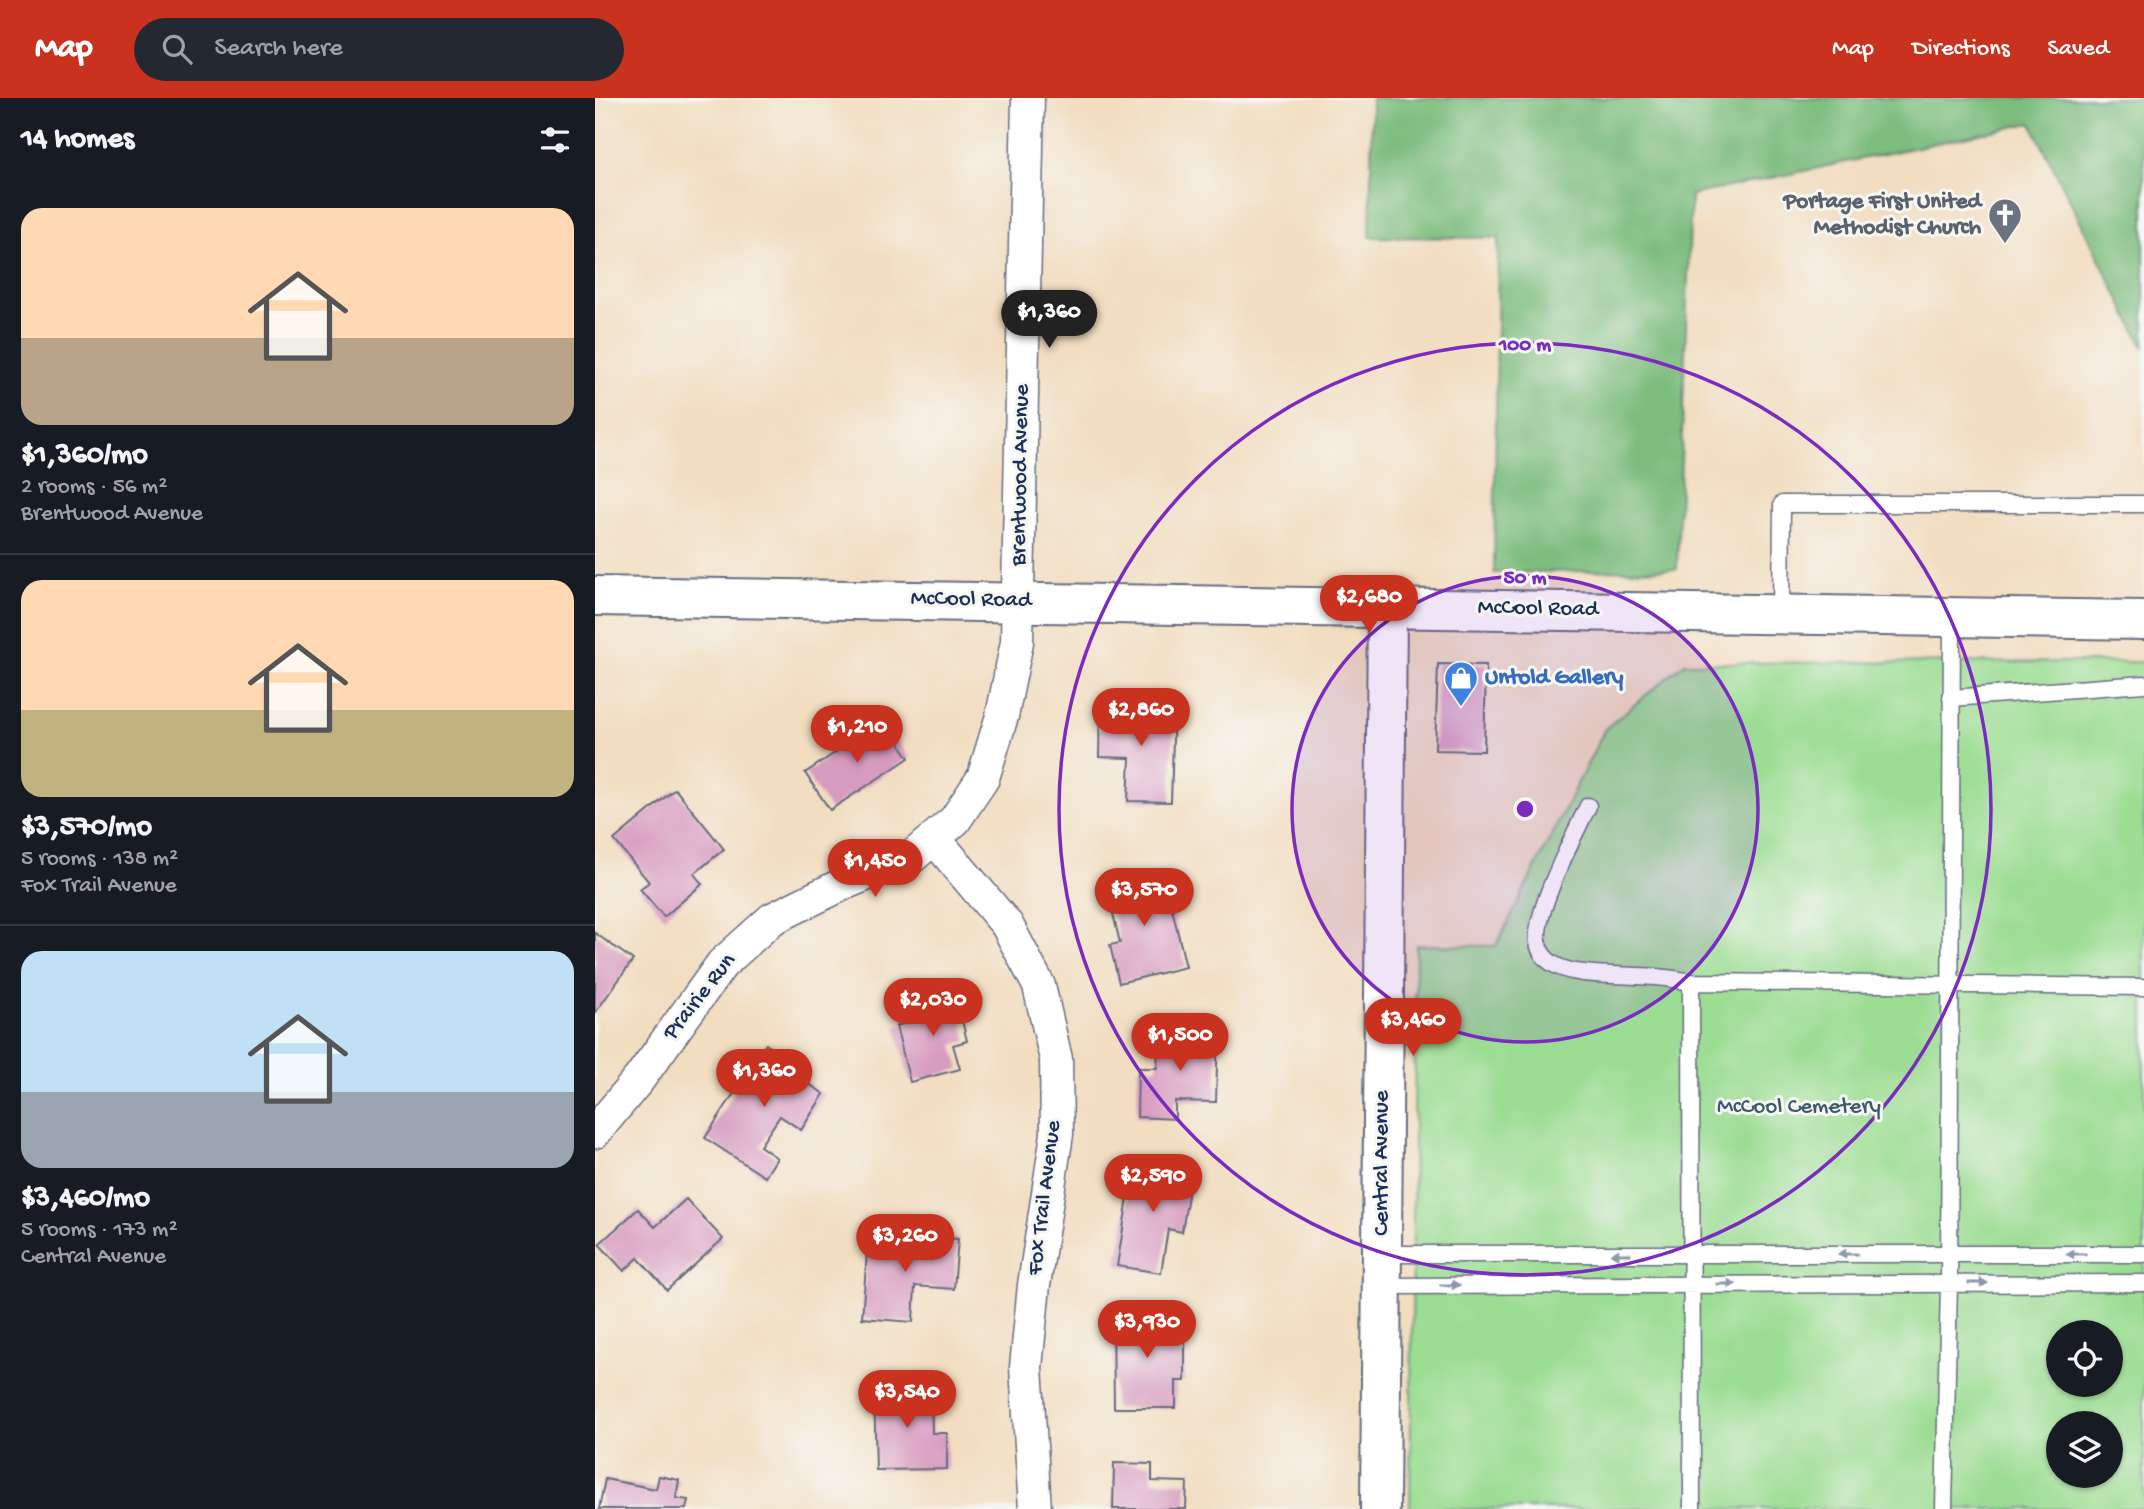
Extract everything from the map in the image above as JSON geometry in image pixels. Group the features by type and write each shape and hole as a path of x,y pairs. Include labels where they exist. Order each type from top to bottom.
{"street":[{"name":"Brentwood Avenue","path":"1019,601 1028,98"},
{"name":"McCool Road","path":"595,596 1387,606 1952,619 2144,620"},
{"name":"Prairie Run","path":"595,1132 639,1079 722,964 772,919 843,884 912,856 955,820 983,778 1002,716 1016,652 1019,601"},
{"name":"Central Avenue","path":"1380,1509 1387,606"},
{"name":"Fox Trail Avenue","path":"934,838 1007,925 1039,986 1056,1059 1057,1134 1034,1285 1026,1367 1035,1509"}],"lane":[{"path":"1781,615 1782,505 2144,504"},
{"path":"1944,1509 1949,1283 1952,619"},
{"path":"1951,698 2144,684"},
{"path":"1588,806 1543,909 1538,930 1542,953 1562,969 1582,973 1669,977 1691,982 1950,987 2144,987"},
{"path":"1691,982 1692,1509"},
{"path":"1382,1270 1692,1254 2144,1254"},
{"path":"1382,1270 1692,1284 2144,1283"}],"green space":[{"path":"1372,98 2144,98 2144,348 2031,123 1691,195 1677,569 1494,573 1498,238 1370,237"},
{"name":"McCool Cemetery","path":"2144,662 2144,1509 1410,1509 1416,945 1496,946 1605,729 1685,663"}],"building":[{"name":"Untold Gallery","path":"1438,664 1486,665 1484,751 1435,750"},
{"path":"1100,705 1174,707 1171,802 1128,801 1130,758 1099,757"},
{"path":"884,720 909,758 830,810 805,773"},
{"path":"675,789 724,849 694,874 702,884 664,917 640,889 649,882 614,840"},
{"path":"1163,871 1186,967 1119,983 1110,945 1120,943 1106,884"},
{"path":"595,933 633,960 595,1013"},
{"path":"955,991 967,1041 953,1045 960,1069 910,1082 896,1026 925,1018 920,1000"},
{"path":"1170,1025 1218,1027 1216,1102 1175,1101 1175,1119 1137,1117 1138,1068 1157,1068 1158,1049 1169,1050"},
{"path":"766,1044 805,1070 800,1078 824,1094 801,1130 780,1116 760,1146 777,1158 765,1177 705,1138"},
{"path":"1134,1160 1192,1170 1182,1232 1168,1229 1161,1273 1117,1266"},
{"path":"686,1199 723,1239 667,1290 638,1258 624,1271 599,1244 638,1209 655,1227"},
{"path":"917,1236 958,1239 954,1289 915,1286 913,1322 862,1318 868,1239 917,1242"},
{"path":"1175,1312 1174,1329 1185,1328 1185,1381 1176,1381 1176,1408 1114,1408 1113,1313"},
{"path":"931,1385 932,1433 947,1433 947,1469 876,1470 874,1386"},
{"path":"1114,1463 1152,1464 1152,1481 1187,1482 1186,1509 1113,1509"},
{"path":"659,1476 679,1480 676,1498 688,1500 686,1509 599,1509 605,1479 656,1489"}],"place":[{"name":"Portage First United Methodist Church","path":"2005,245"},
{"name":"Untold Gallery","path":"1461,708"}]}
